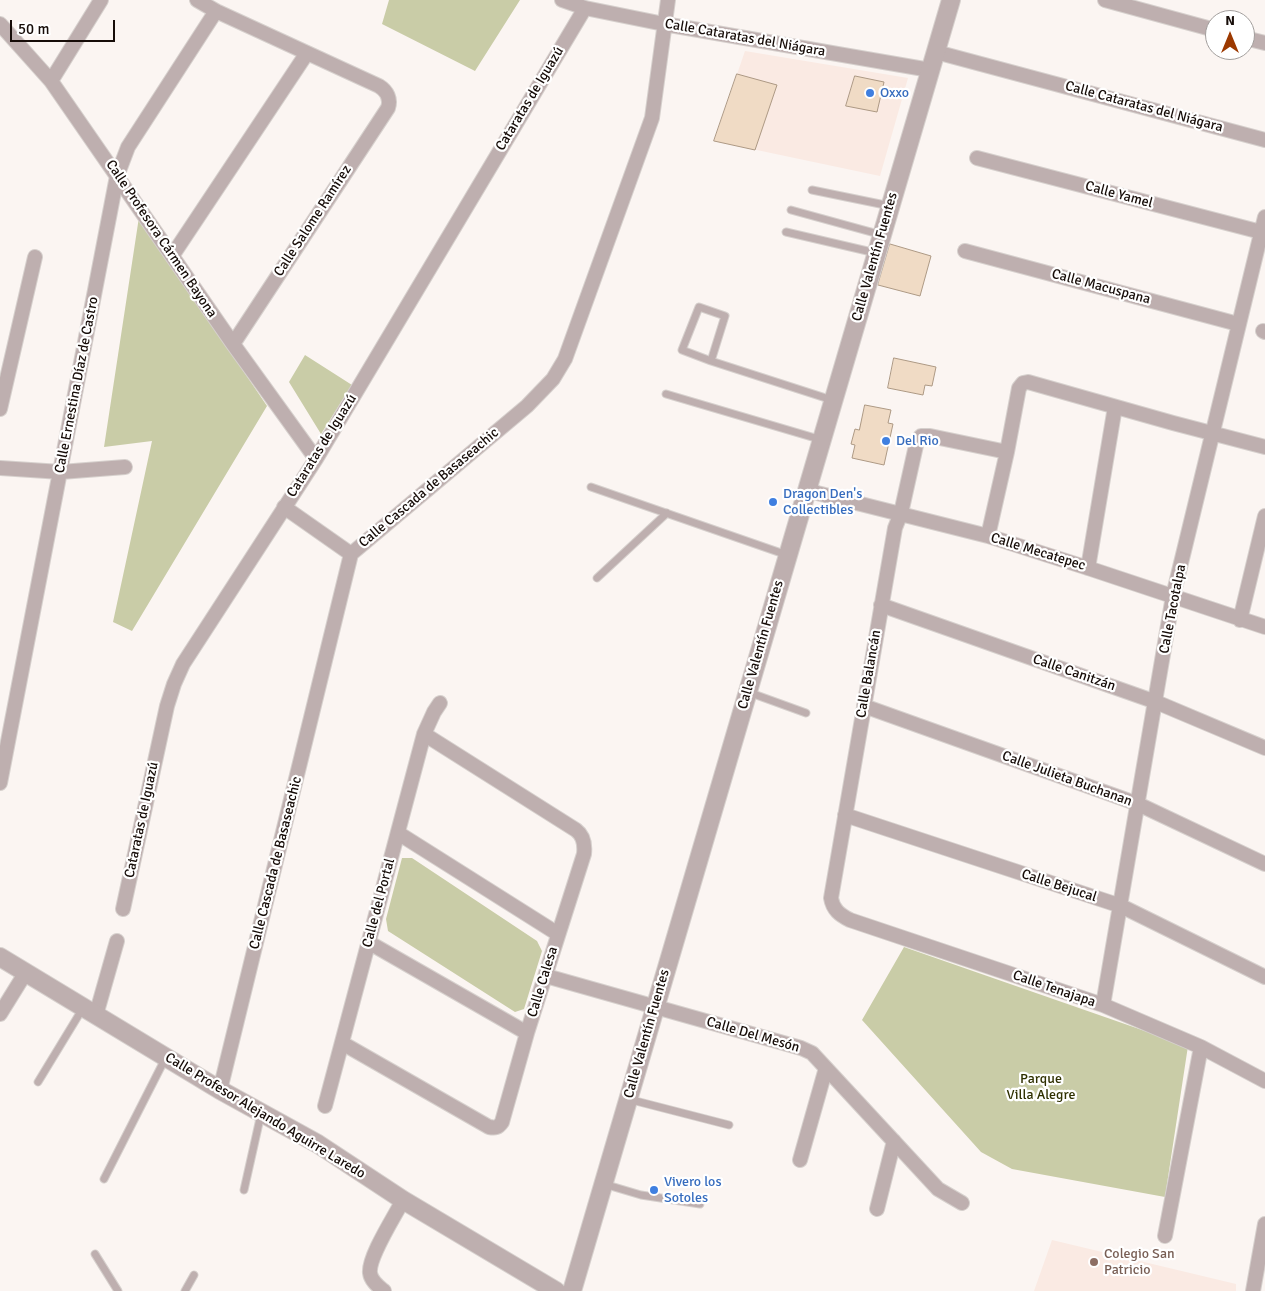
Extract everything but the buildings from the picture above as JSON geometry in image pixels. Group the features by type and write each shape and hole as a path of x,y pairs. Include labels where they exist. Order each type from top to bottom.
{"street":[{"path":"51,82 101,0"},
{"path":"172,256 307,53 216,11 197,0"},
{"name":"Calle Cataratas del Niágara","path":"562,0 585,8 664,24 930,70"},
{"name":"Calle Cascada de Basaseachic","path":"220,1090 351,554 527,406 553,379 565,359 652,118 668,0"},
{"name":"Calle Valentín Fuentes","path":"572,1291 951,0"},
{"path":"1105,0 1205,27"},
{"name":"Cataratas de Iguazú","path":"123,909 167,706 174,684 194,646 316,459 585,8"},
{"name":"Calle Ernestina Díaz de Castro","path":"0,783 117,176 128,147 216,11"},
{"name":"Calle Profesora Cármen Bayona","path":"0,24 51,82 232,344 316,459"},
{"name":"Calle Cataratas del Niágara","path":"936,52 1265,140"},
{"name":"Calle Salome Ramírez","path":"232,344 388,108 388,97 379,86 307,53"},
{"name":"Calle Yamel","path":"977,158 1261,232"},
{"name":"Calle Tacotalpa","path":"1103,1006 1173,596 1265,216"},
{"name":"Calle Macuspana","path":"965,251 1238,324"},
{"path":"0,409 36,257"},
{"path":"988,536 1019,388 1023,383 1030,382 1265,447"},
{"path":"1088,568 1115,407"},
{"name":"Calle Balancán","path":"837,912 831,898 895,528 901,513 916,444 920,437 930,436 1007,452"},
{"path":"0,468 61,472 125,467"},
{"name":"Calle Mecatepec","path":"808,488 817,493 988,536 1265,627"},
{"path":"284,508 351,554"},
{"path":"1240,620 1265,516"},
{"name":"Calle Canitzán","path":"881,605 1156,702 1265,748"},
{"name":"Calle del Portal","path":"325,1106 424,734 440,703"},
{"name":"Calle Julieta Buchanan","path":"864,706 1138,804 1265,864"},
{"name":"Calle Calesa","path":"342,1043 489,1127 500,1126 527,1033 584,854 582,838 576,830 424,734"},
{"name":"Calle Bejucal","path":"846,815 1121,906 1265,977"},
{"path":"398,833 558,934"},
{"name":"Calle Tenajapa","path":"837,912 850,920 1103,1006 1201,1046 1265,1081"},
{"path":"90,1011 117,942"},
{"path":"368,942 527,1033"},
{"name":"Calle Profesor Alejando Aguirre Laredo","path":"0,956 220,1090 318,1144 403,1200 556,1291"},
{"path":"0,1014 26,972"},
{"name":"Calle Del Mesón","path":"546,976 801,1048 812,1053 938,1188 962,1203"},
{"path":"1164,1236 1201,1046"},
{"path":"800,1160 826,1068"},
{"path":"877,1209 894,1141"},
{"path":"384,1291 376,1285 370,1275 372,1258 403,1200"},
{"path":"1253,1291 1265,1224"}],"lane":[{"path":"812,190 890,206"},
{"path":"791,210 882,235"},
{"path":"786,232 876,253"},
{"path":"710,361 725,316 698,307 682,350 710,361 833,400"},
{"path":"666,394 822,440"},
{"path":"591,487 788,555"},
{"path":"597,578 667,513"},
{"path":"748,692 806,714"},
{"path":"38,1082 90,1011"},
{"path":"104,1179 166,1057"},
{"path":"628,1099 729,1124"},
{"path":"244,1190 261,1114"},
{"path":"604,1184 641,1195 700,1204"},
{"path":"95,1254 118,1291"},
{"path":"185,1291 194,1275"}],"shaded area":[{"path":"745,51 908,78 880,176 714,141"},
{"name":"Colegio San Patricio","path":"1052,1240 1236,1284 1236,1291 1034,1291"}],"green space":[{"path":"389,0 520,0 475,71 382,24"},
{"path":"139,217 267,406 132,631 113,622 152,441 104,447"},
{"path":"305,355 352,385 321,434 289,382"},
{"path":"402,858 412,858 537,941 542,951 524,1009 515,1012 388,931 386,919"},
{"name":"Parque Villa Alegre","path":"904,947 1188,1046 1165,1197 1012,1169 981,1152 862,1020"}],"place":[{"name":"Oxxo","path":"870,93"},
{"name":"Del Rio","path":"886,441"},
{"name":"Dragon Den's Collectibles","path":"773,502"},
{"name":"Vivero los Sotoles","path":"654,1190"},
{"name":"Colegio San Patricio","path":"1094,1262"}]}
